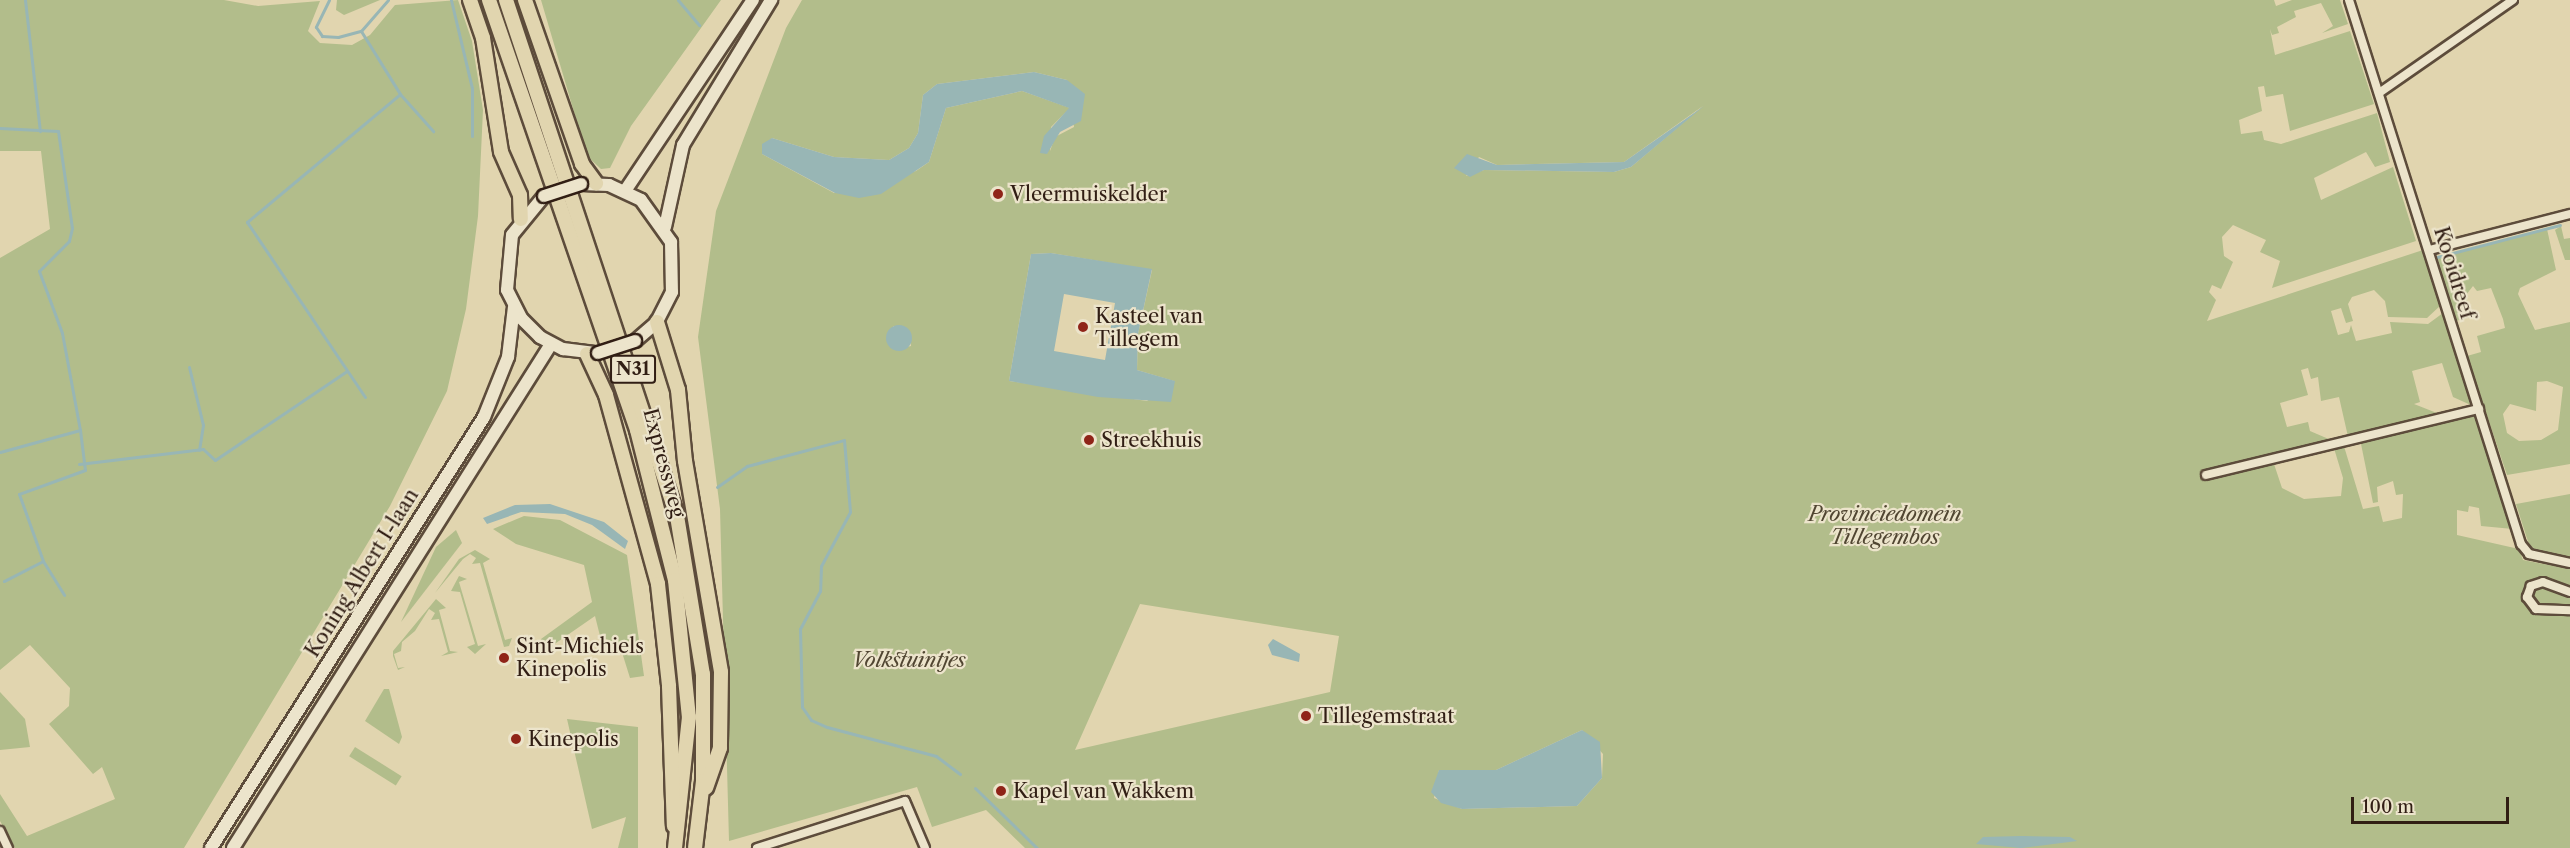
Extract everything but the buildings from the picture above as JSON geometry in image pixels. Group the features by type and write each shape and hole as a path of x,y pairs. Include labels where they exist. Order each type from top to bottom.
{"highway":[{"path":"470,0 485,49 501,152 520,195 521,219"},
{"name":"Expressweg","path":"489,0 637,430 675,580 688,717 676,844"},
{"name":"Expressweg","path":"506,0 677,516 702,663 702,798 695,848"},
{"path":"525,0 582,164 596,183"},
{"name":"N31","path":"657,322 678,390 684,460 721,672 720,748 702,798"},
{"name":"N31","path":"593,354 615,424 658,584 676,844"}],"main road":[{"path":"625,191 753,0"},
{"path":"593,354 635,341 657,322 675,276 665,227 683,145 771,0"},
{"name":"Koning Albert I-laan","path":"211,848 484,417 508,357 514,307 506,262 521,219 544,196 581,184 596,183"},
{"path":"596,183 625,191 665,227"},
{"name":"Koning Albert I-laan","path":"514,307 530,328 551,344 593,354"},
{"name":"Koning Albert I-laan","path":"233,848 551,344"}],"street":[{"name":"Kooidreef","path":"2349,0 2529,554 2570,563"},
{"path":"2379,93 2513,0"},
{"path":"2430,250 2570,214"},
{"path":"2205,475 2480,409"},
{"path":"2570,592 2543,582 2532,586 2527,597 2536,609 2570,610"},
{"path":"761,847 905,801 925,848"},
{"path":"0,831 9,848"}],"green space":[{"path":"0,0 224,0 258,6 320,1 308,31 320,43 352,45 370,35 395,5 458,0 472,41 483,110 478,216 466,309 447,391 390,506 184,848 15,848 0,821 0,794 27,836 115,799 102,767 93,774 49,724 69,706 70,688 30,645 0,670 0,258 50,229 41,151 0,151"},
{"path":"337,0 380,0 344,15 336,10"},
{"path":"541,0 721,0 631,126 610,168 601,169 587,156"},
{"name":"Provinciedomein Tillegembos","path":"802,0 2274,0 2276,6 2292,0 2340,0 2348,24 2322,33 2333,26 2321,3 2294,11 2296,17 2277,27 2279,33 2272,35 2270,29 2275,55 2350,31 2374,104 2290,131 2283,94 2266,97 2264,86 2258,87 2262,111 2239,120 2241,134 2262,131 2264,140 2281,144 2377,113 2390,162 2375,167 2366,152 2314,178 2321,200 2393,167 2416,241 2272,288 2280,261 2260,252 2266,240 2233,225 2222,237 2224,256 2233,262 2221,289 2212,285 2209,292 2216,300 2207,321 2423,250 2441,305 2427,318 2388,317 2385,301 2374,290 2352,297 2348,304 2353,321 2346,323 2341,308 2331,311 2338,335 2349,332 2351,325 2356,341 2392,333 2390,322 2428,324 2443,313 2473,406 2453,397 2442,363 2412,371 2420,402 2414,404 2447,417 2475,410 2513,529 2481,526 2479,508 2469,506 2468,512 2457,510 2457,535 2519,549 2523,560 2570,569 2570,848 1025,848 986,810 932,827 917,787 729,841 720,509 698,337 716,211 786,28","holes":["1034,72 1067,80 1074,127 1055,137 1050,151 1051,127 1070,108 1022,91 946,108 929,162 916,171 834,193 762,154 772,138 834,157 889,160 909,148 918,133 923,95 937,84","1703,106 1631,167 1614,172 1484,170 1466,176 1479,157 1497,165 1624,162","1051,253 1152,270 1138,334 1137,370 1174,381 1147,401 1009,381 1031,254","893,326 910,332 911,346 897,349","2308,368 2311,379 2318,377 2321,401 2339,397 2349,441 2360,439 2373,503 2378,502 2377,487 2393,481 2396,495 2403,494 2402,518 2383,522 2379,506 2363,509 2343,443 2333,445 2343,478 2341,496 2304,499 2282,488 2273,461 2331,440 2310,431 2308,422 2287,427 2280,403 2308,395 2301,370","1140,604 1339,636 1330,692 1075,750","1582,730 1603,754 1602,778 1577,806 1462,809 1434,798 1439,770 1496,770"]},
{"path":"2561,226 2564,239 2570,238 2570,260 2565,260 2555,230"},
{"path":"2547,229 2556,270 2520,288 2518,294 2535,330 2570,322 2570,464 2507,475 2467,356 2481,352 2477,336 2505,328 2503,319 2491,288 2477,291 2473,286 2466,295 2471,317 2456,321 2435,259","holes":["2547,381 2563,387 2558,430 2541,440 2519,441 2507,433 2503,414 2510,404 2536,411 2537,382"]},
{"path":"2570,494 2570,559 2531,551 2516,504"},
{"path":"524,516 560,520 627,555 644,676 630,678 620,646 600,636 595,616 543,652 541,639 592,602 584,565 516,544 493,529"},
{"path":"456,530 462,543 401,622 436,547"},
{"path":"475,550 490,559 483,563 505,640 512,638 509,646 504,647 480,563 472,564 476,558 470,554 463,559 435,593 459,559"},
{"path":"459,576 467,579 459,582 478,646 486,644 475,654 467,647 475,644 460,592 451,591"},
{"path":"436,599 446,608 439,610 450,651 458,652 441,656 448,652 439,619 431,620 435,613 429,609 415,631 402,642 401,651 394,654 398,668 405,667 398,670 393,651"},
{"path":"384,689 389,689 402,737 399,744 365,721"},
{"path":"0,692 25,719 30,747 0,750"},
{"path":"567,719 638,727 638,848 618,848 626,817 592,829"},
{"path":"355,747 402,776 396,785 349,756"}],"water":[{"path":"1034,72 1067,80 1085,94 1081,121 1060,132 1047,154 1040,153 1044,136 1069,108 1022,91 946,108 929,162 881,194 859,198 835,193 762,154 762,144 772,138 834,157 889,160 909,148 918,133 923,95 937,84"},
{"path":"1704,106 1631,167 1614,172 1484,170 1470,177 1454,168 1467,154 1497,165 1624,162"},
{"path":"1051,253 1152,269 1138,334 1137,370 1175,381 1171,402 1098,397 1009,381 1031,254","holes":["1064,294 1115,303 1105,360 1054,351"]},
{"path":"899,325 908,329 912,338 908,347 899,351 890,347 886,338 890,329"},
{"path":"550,504 604,522 628,541 625,549 592,525 565,514 521,512 487,524 483,518 515,505"},
{"path":"1273,639 1300,654 1299,662 1272,655 1268,645"},
{"path":"1582,730 1600,742 1602,778 1577,806 1462,809 1441,803 1431,792 1439,770 1496,770"},
{"path":"1983,837 2070,837 2077,841 2021,848 1976,844"}],"waterway":[{"path":"25,0 40,131"},
{"path":"329,0 316,27 322,36 338,37 361,31 388,0"},
{"path":"451,0 472,88 472,136"},
{"path":"678,0 699,25"},
{"path":"361,31 400,94 433,131"},
{"path":"365,397 247,222 400,94"},
{"path":"0,128 58,131 72,228 69,241 39,271 62,333 80,430"},
{"path":"2437,257 2560,225"},
{"path":"189,367 203,425 199,450"},
{"path":"79,464 203,449 215,460 347,371"},
{"path":"0,452 80,430 85,470 19,494 43,561 4,581"},
{"path":"717,487 747,466 844,440 850,512 821,566 820,591 800,629 802,707 811,720 827,727 936,756 960,774"},
{"path":"43,561 64,595"},
{"path":"975,788 1037,848"}],"place":[{"name":"Vleermuiskelder","path":"998,194"},
{"name":"Kasteel van Tillegem","path":"1083,327"},
{"name":"Streekhuis","path":"1089,440"},
{"name":"Sint-Michiels Kinepolis","path":"504,658"},
{"name":"Tillegemstraat","path":"1306,716"},
{"name":"Kinepolis","path":"516,739"},
{"name":"Kapel van Wakkem","path":"1001,791"}],"park label":[{"name":"Volkstuintjes","path":"909,660"}]}
